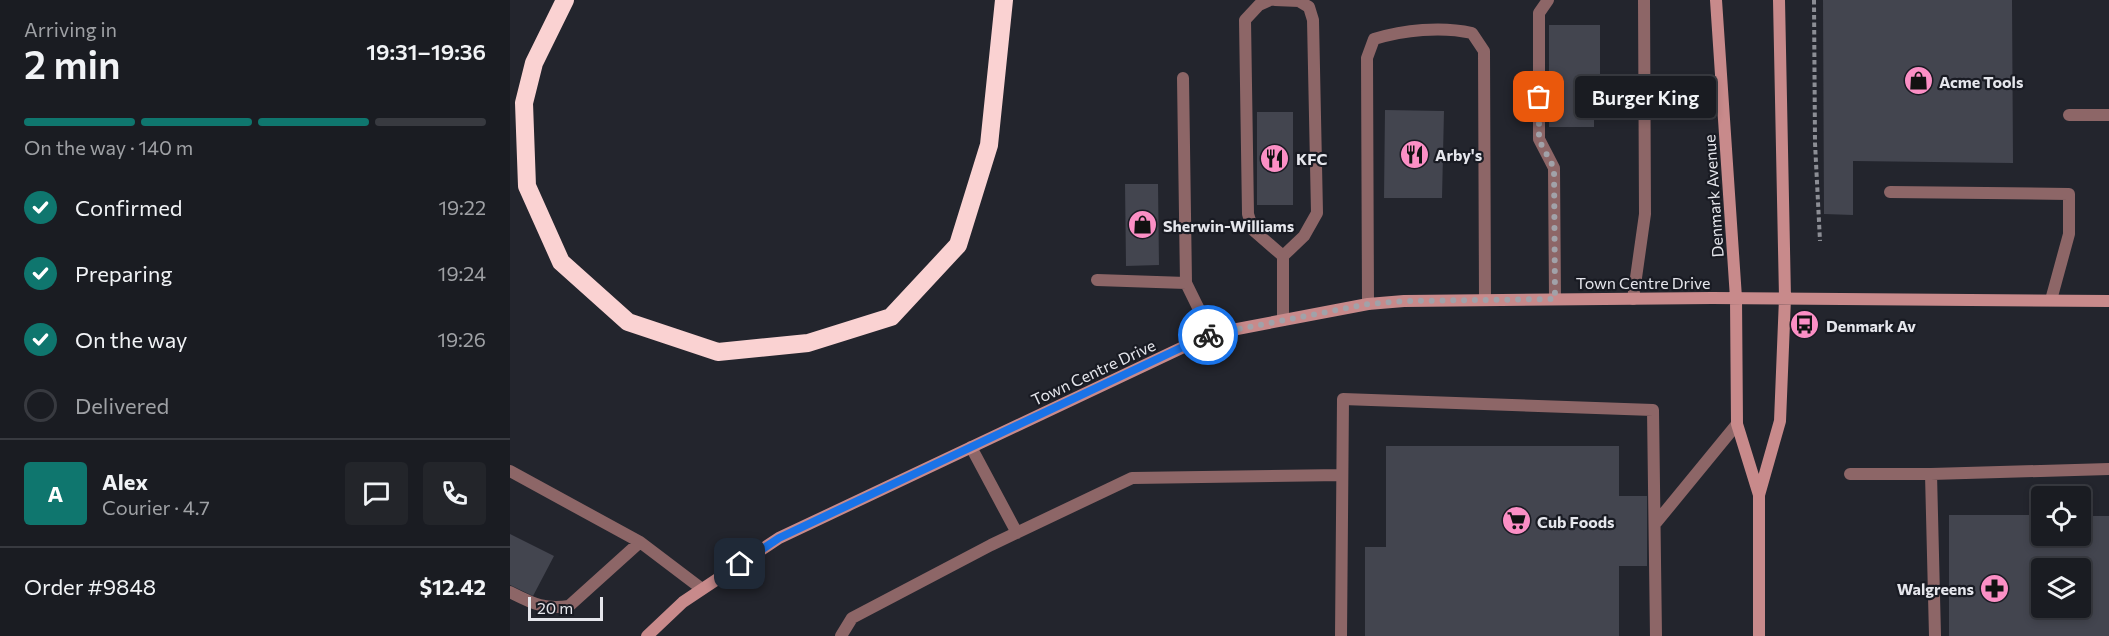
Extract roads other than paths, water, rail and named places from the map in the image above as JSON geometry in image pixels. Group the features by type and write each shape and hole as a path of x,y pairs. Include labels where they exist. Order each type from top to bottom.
{"highway":[{"path":"565,0 534,63 524,103 527,186 561,262 628,322 718,352 808,343 891,317 958,245 989,145 1004,0"}],"street":[{"name":"Denmark Avenue","path":"1716,0 1736,298 1737,424 1759,495"},
{"name":"Denmark Avenue","path":"1759,636 1759,495 1780,420 1785,298 1779,0"},
{"name":"Town Centre Drive","path":"647,636 683,602 779,538 1211,334 1368,304 1404,301 1785,298 2109,301"}],"lane":[{"path":"1270,0 1259,5 1245,20 1248,213 1253,230 1283,256"},
{"path":"1275,0 1299,1 1309,7 1313,20 1317,213 1304,236 1283,256 1283,320"},
{"path":"1548,0 1539,13 1539,140 1554,168 1555,299"},
{"path":"1633,298 1645,214 1644,0"},
{"path":"1368,304 1367,58 1374,39 1398,32 1459,30 1472,33 1484,51 1485,299"},
{"path":"1183,78 1186,282 1211,334"},
{"path":"2069,115 2109,114"},
{"path":"1890,192 2069,194 2069,234 2051,300"},
{"path":"1097,280 1186,282"},
{"path":"1341,636 1343,399 1653,410 1656,636"},
{"path":"1655,524 1737,424"},
{"path":"971,447 1017,533"},
{"path":"1850,474 2109,469"},
{"path":"510,471 640,542 702,589"},
{"path":"1931,474 1935,636"},
{"path":"841,636 852,618 1017,533 1132,478 1342,475"},
{"path":"510,592 537,606 554,608 569,606 640,542"}],"place":[{"name":"Acme Tools","path":"1918,81"},
{"name":"Burger King","path":"1539,97"},
{"name":"Arby's","path":"1414,154"},
{"name":"KFC","path":"1275,158"},
{"name":"Sherwin-Williams","path":"1142,225"},
{"name":"Denmark Av","path":"1805,325"},
{"name":"Cub Foods","path":"1516,521"},
{"name":"Walgreens","path":"1995,588"}]}
